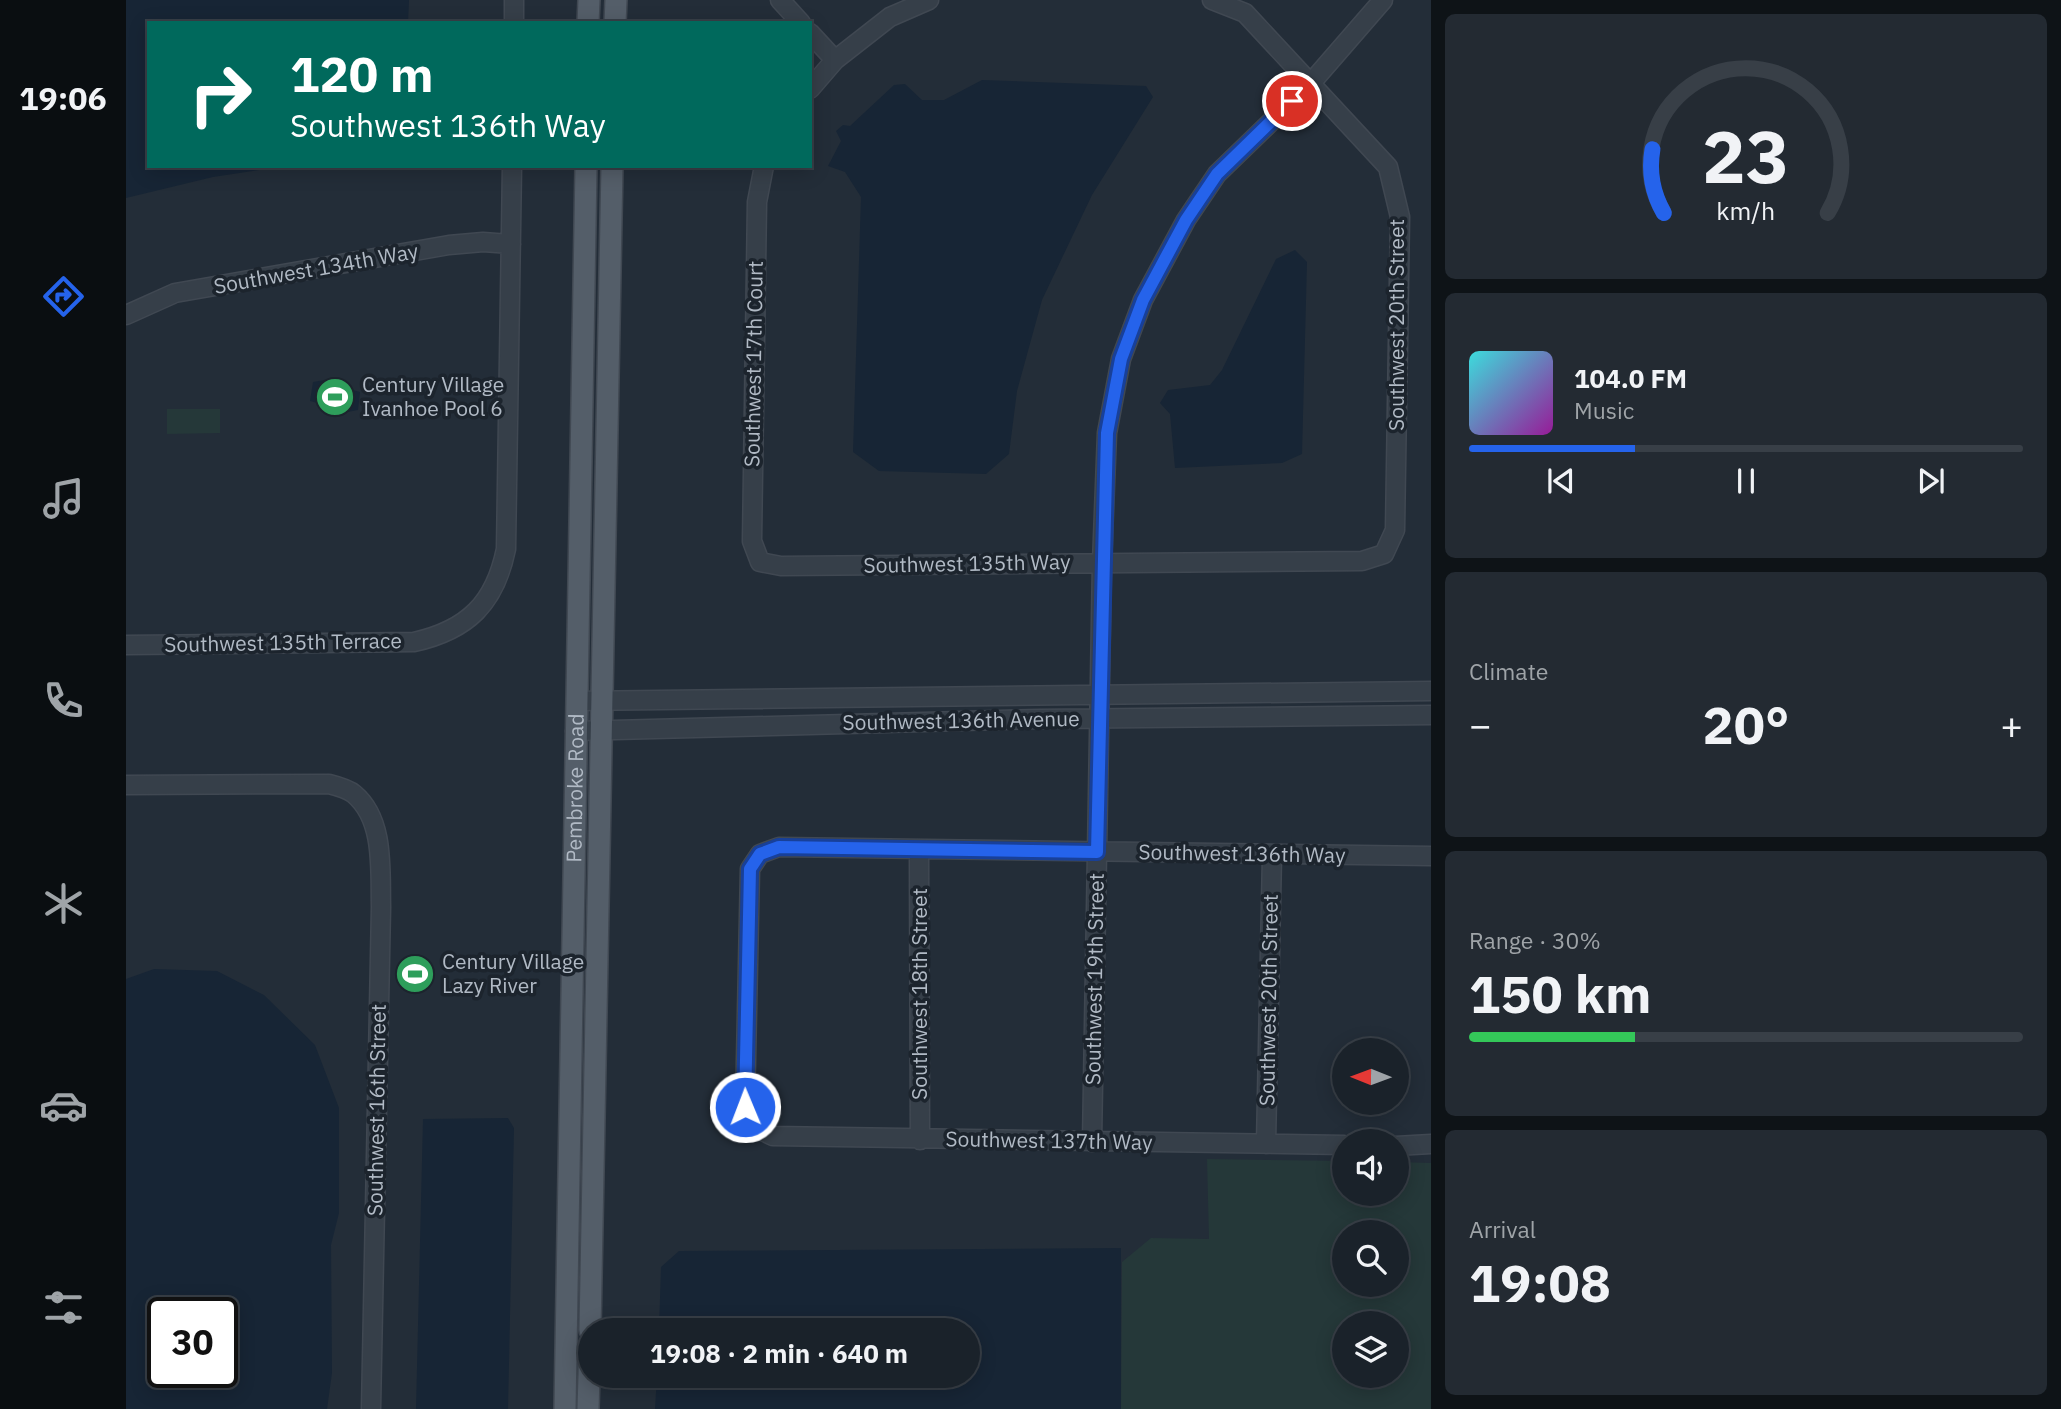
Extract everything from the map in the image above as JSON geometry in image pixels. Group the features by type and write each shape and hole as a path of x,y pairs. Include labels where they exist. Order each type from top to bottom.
{"main road":[{"path":"588,21 589,0"},
{"path":"615,21 616,0"},
{"name":"Pembroke Road","path":"565,1409 586,168"},
{"name":"Pembroke Road","path":"590,1318 612,168"},
{"path":"588,1409 589,1388"}],"street":[{"path":"514,0 514,21"},
{"path":"780,0 799,21"},
{"path":"812,87 835,60 890,17 929,0"},
{"name":"Southwest 20th Street","path":"1212,0 1245,13 1388,167 1400,217 1395,530 1384,554"},
{"name":"Southwest 19th Street","path":"1092,1142 1102,563 1107,433 1121,359 1143,300 1186,220 1217,174 1311,83 1383,0"},
{"path":"812,35 835,60"},
{"path":"511,244 512,168"},
{"name":"Southwest 17th Court","path":"760,562 752,541 757,202 764,168"},
{"name":"Southwest 134th Way","path":"126,315 174,293 449,245 483,242 511,244"},
{"name":"Southwest 135th Terrace","path":"126,645 396,644 439,635 475,613 499,580 506,549 511,244"},
{"name":"Southwest 135th Way","path":"760,562 781,566 1362,561 1384,554"},
{"name":"Southwest 136th Avenue","path":"576,701 1431,691"},
{"name":"Southwest 136th Avenue","path":"575,730 1100,718 1431,715"},
{"name":"Southwest 16th Street","path":"126,785 329,783 353,792 370,812 378,841 381,893 371,1409"},
{"name":"Southwest 136th Way","path":"755,1128 745,1107 745,1078 750,869 760,854 779,847 1431,856"},
{"name":"Southwest 18th Street","path":"919,849 920,1140"},
{"name":"Southwest 20th Street","path":"1266,1144 1272,855"},
{"name":"Southwest 137th Way","path":"755,1128 773,1136 1332,1145"},
{"path":"1409,1145 1431,1144"}],"shaded area":[{"path":"167,409 220,409 220,433 167,434"},
{"path":"1207,1159 1332,1161 1332,1206 1409,1206 1409,1162 1431,1163 1431,1409 1121,1409 1122,1262 1151,1238 1209,1239"}],"water":[{"path":"126,0 409,0 408,21 147,21 147,168 273,168 213,177 126,198"},
{"path":"982,80 1146,86 1153,97 1092,195 1042,300 1017,391 1009,454 986,474 879,471 853,452 861,197 845,172 828,166 841,141 836,131 843,125 850,126 894,85 905,84 922,100 944,100"},
{"path":"1295,250 1307,262 1302,454 1282,463 1175,468 1170,414 1160,403 1168,390 1210,385 1222,370 1276,259"},
{"name":"Century Village Ivanhoe Pool 6","path":"336,378 339,386 360,392 358,410 332,415 329,406 310,401 313,382"},
{"name":"Century Village Lazy River","path":"415,964 426,971 427,976 420,987 415,988 404,981 403,976 410,965"},
{"path":"154,969 217,971 264,995 315,1045 339,1108 339,1213 331,1245 332,1373 327,1409 126,1409 126,979"},
{"path":"508,1118 514,1128 508,1409 416,1409 423,1119"},
{"path":"1121,1248 1121,1409 655,1409 656,1388 980,1388 980,1318 659,1318 661,1267 679,1251"}],"place":[{"name":"Century Village Ivanhoe Pool 6","path":"335,397"},
{"name":"Century Village Lazy River","path":"415,974"}],"route":[{"path":"745,1107 750,869 760,854 779,847 1097,852 1107,433 1121,359 1143,300 1186,220 1217,174 1292,101"}]}
